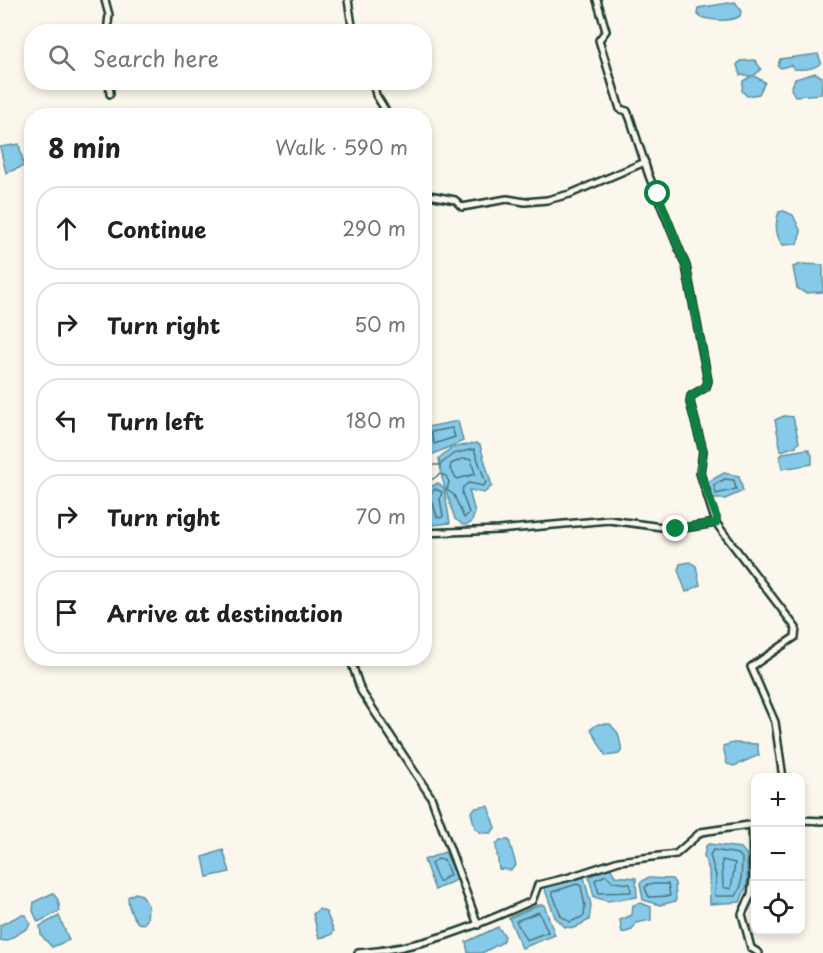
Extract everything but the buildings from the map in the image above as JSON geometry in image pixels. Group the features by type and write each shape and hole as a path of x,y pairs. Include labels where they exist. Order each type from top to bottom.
{"street":[{"path":"105,0 109,15 108,24"},
{"path":"348,0 352,24"},
{"path":"597,0 606,31 599,40 620,109 627,111 630,118 686,266 708,381 706,387 691,396 690,402 703,452 700,473 716,523 758,575 796,628 795,637 752,667 775,722 782,773"},
{"path":"110,90 110,94"},
{"path":"375,90 384,108"},
{"path":"432,196 455,200 462,207 507,199 525,202 547,200 570,194 645,162"},
{"path":"432,533 499,530 609,520 676,529 716,523"},
{"path":"353,666 361,691 431,797 478,925"},
{"path":"805,820 823,821"},
{"path":"358,953 381,952 448,936 532,901 538,885 570,878 619,861 676,854 701,832 751,824"},
{"path":"754,827 751,895 742,914 751,948 759,953"}],"water":[{"path":"735,2 741,10 740,16 736,18 715,20 700,17 697,13 698,8"},
{"path":"818,54 821,62 813,68 794,69 791,65 781,68 778,66 780,59"},
{"path":"755,60 761,69 754,76 765,82 759,94 747,96 742,91 743,81 752,76 740,75 737,65 740,61"},
{"path":"815,73 822,77 821,94 795,96 791,89 795,79"},
{"path":"19,144 24,166 6,173 0,147"},
{"path":"784,211 793,215 801,232 797,244 783,245 778,238 776,225 778,216 779,212"},
{"path":"801,264 823,265 823,292 805,293 797,288 793,267"},
{"path":"784,416 793,417 799,442 796,446 781,451 775,420"},
{"path":"458,421 463,441 432,455 432,426"},
{"path":"476,443 480,445 492,486 484,493 469,490 475,513 471,523 464,525 455,519 442,478 439,458 451,448"},
{"path":"808,449 812,455 812,464 782,469 780,457 783,453"},
{"path":"724,473 739,476 743,491 725,499 712,499 708,482"},
{"path":"438,483 444,488 450,523 432,524 432,486"},
{"path":"690,562 696,566 700,585 686,592 678,570 680,564"},
{"path":"598,724 610,724 618,733 622,750 619,754 606,756 591,729"},
{"path":"733,743 757,744 759,755 734,766 727,764 723,746"},
{"path":"488,806 495,828 491,833 481,833 475,828 471,812 475,808"},
{"path":"500,840 509,840 516,865 511,870 499,869 496,845"},
{"path":"709,844 741,848 747,855 747,885 740,902 710,904 709,870 704,856 706,846"},
{"path":"223,850 230,872 207,877 203,857"},
{"path":"445,852 458,879 435,890 424,860"},
{"path":"609,866 615,876 636,878 637,897 607,901 594,897 589,877"},
{"path":"584,877 591,905 589,920 574,928 565,927 555,917 544,887"},
{"path":"647,878 672,879 675,883 676,901 660,905 643,900 640,883"},
{"path":"53,893 58,900 60,911 38,922 33,911 34,902"},
{"path":"135,893 142,895 148,906 147,920 143,924 138,923 130,908 128,897"},
{"path":"641,903 651,907 651,920 636,923 632,930 622,933 620,920 632,915 633,905"},
{"path":"538,905 544,905 555,935 522,948 509,918"},
{"path":"319,909 326,912 334,931 331,935 319,938 313,914"},
{"path":"26,915 30,924 28,928 6,941 0,940 0,925"},
{"path":"59,916 69,940 52,947 41,935 40,926"},
{"path":"498,927 505,936 503,942 482,953 468,953 466,942"}],"route":[{"path":"658,194 686,266 689,293 702,346 708,381 706,387 691,396 690,402 703,452 700,473 717,518 716,523 676,529"}]}
